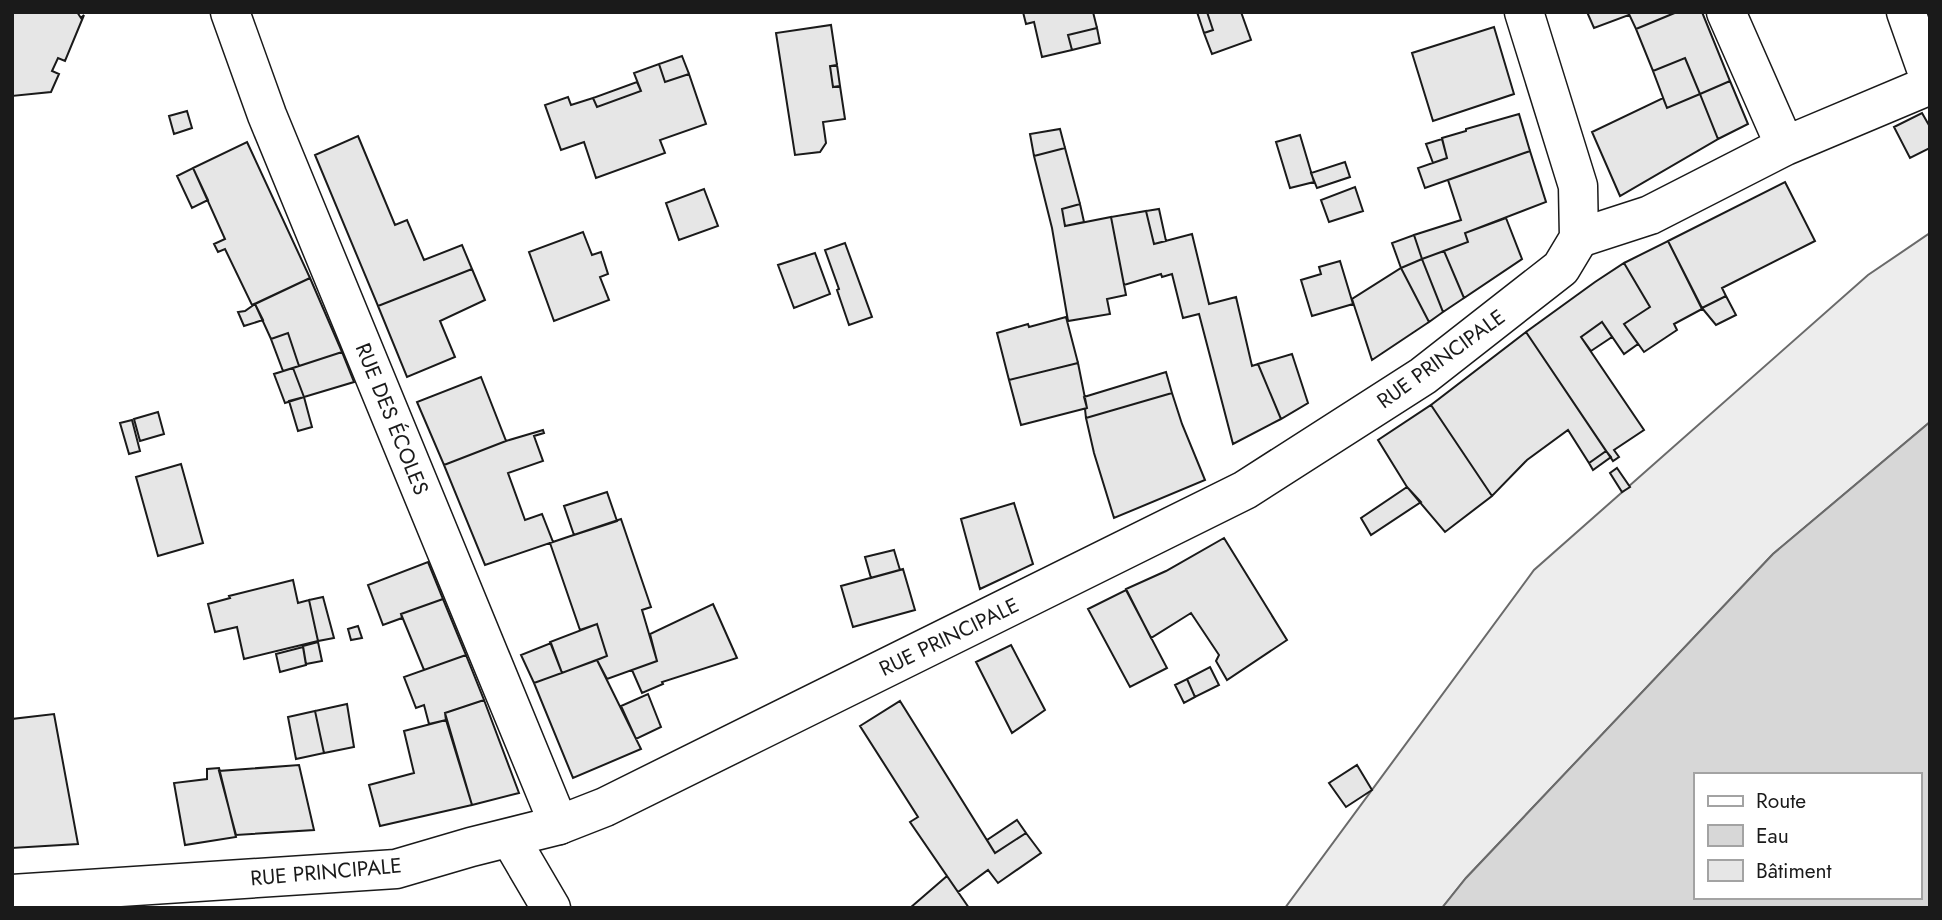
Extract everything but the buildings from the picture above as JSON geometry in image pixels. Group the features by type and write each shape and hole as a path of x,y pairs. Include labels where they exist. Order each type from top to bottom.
{"street":[{"name":"RUE DES ÉCOLES","path":"230,12 267,115 559,825"},
{"path":"1524,12 1578,186 1579,239 1650,215 1785,146 1930,82 1906,12"},
{"path":"1726,12 1785,146"},
{"name":"RUE PRINCIPALE","path":"12,894 396,869 559,825 605,807 1245,490 1423,376 1561,268 1579,239"},
{"path":"510,838 551,908"}],"shaded area":[{"path":"1930,233 1930,422 1773,554 1466,878 1442,908 1285,908 1534,570 1868,275"}],"water":[{"path":"1930,422 1930,908 1442,908 1466,878 1773,554"}]}
